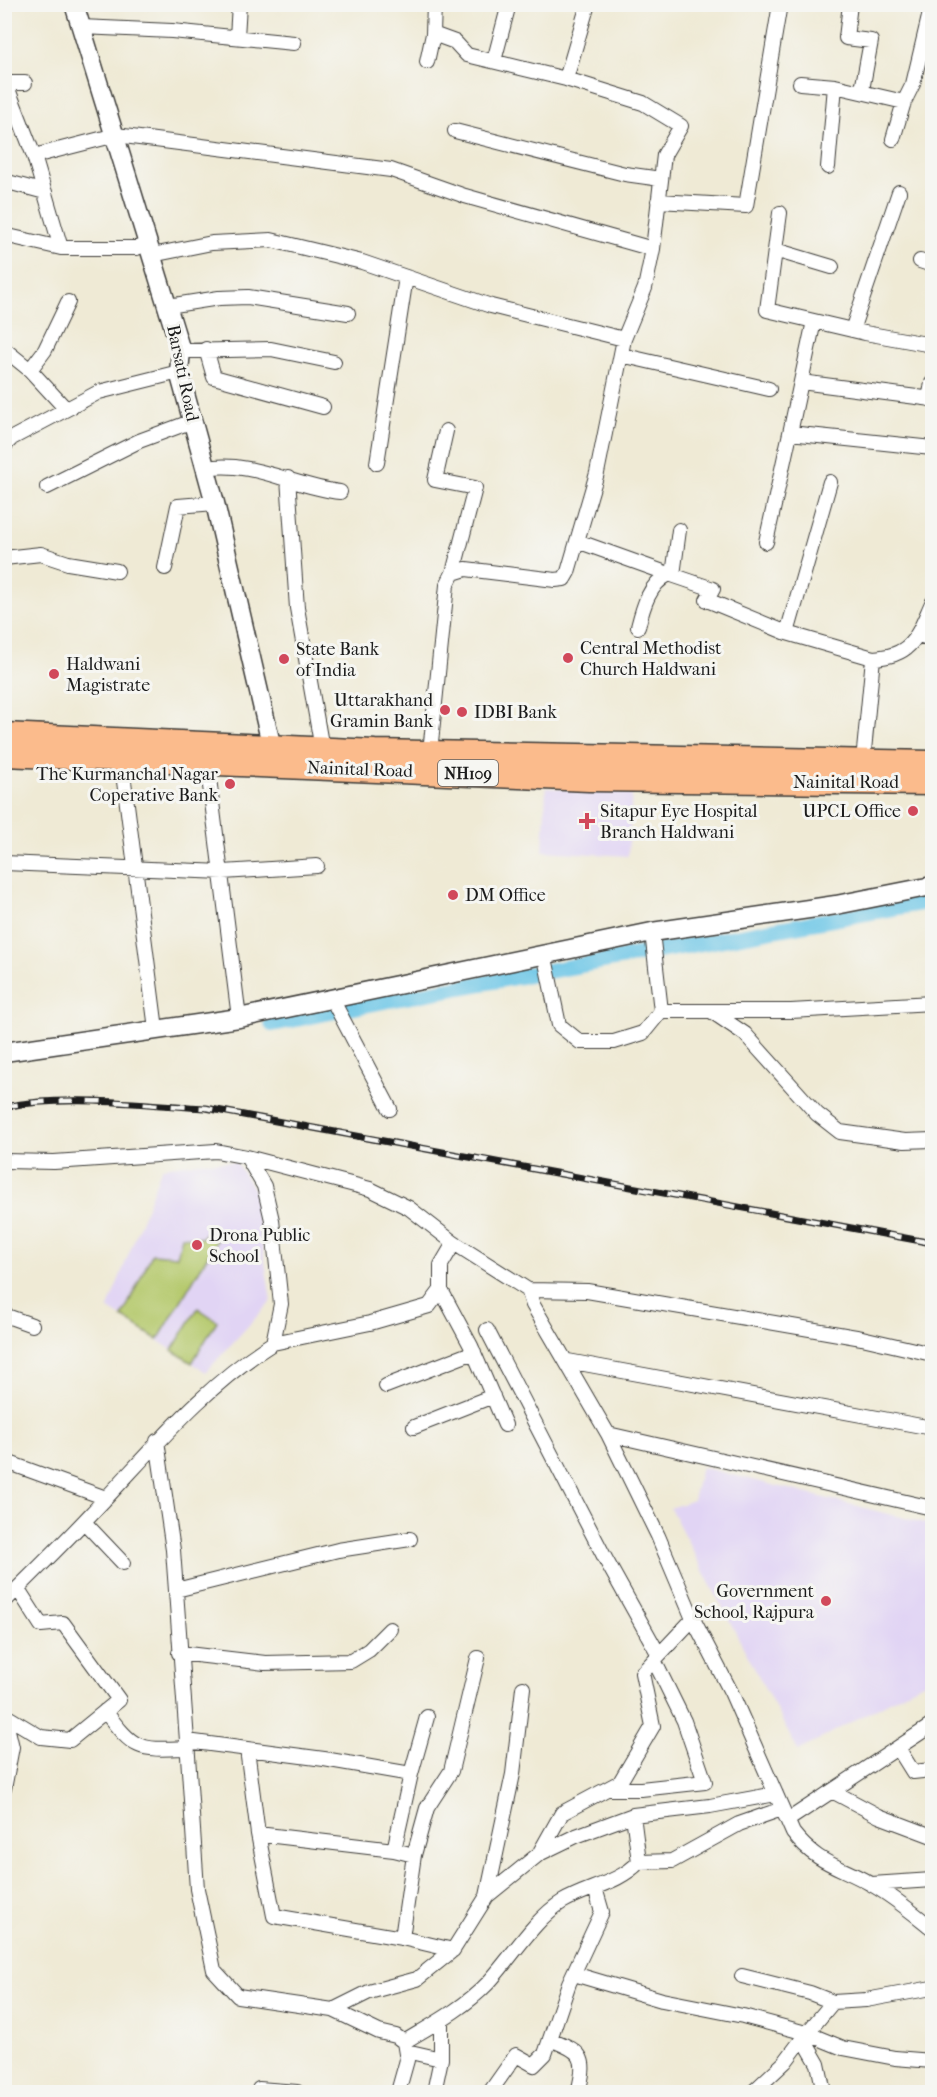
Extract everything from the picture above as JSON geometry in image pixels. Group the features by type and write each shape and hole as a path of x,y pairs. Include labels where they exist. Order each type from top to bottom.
{"highway":[{"name":"Nainital Road","path":"4,735 120,748 207,762 589,779 827,771 862,761 933,763"},
{"name":"Nainital Road","path":"4,754 120,748 272,748 430,752 827,771 933,783"}],"street":[{"name":"Barsati Road","path":"74,4 181,351 179,372 215,503 272,748"},
{"path":"237,37 239,4"},
{"path":"427,62 433,34 434,4"},
{"path":"494,61 508,4"},
{"path":"566,79 588,4"},
{"path":"658,201 746,206 780,4"},
{"path":"850,4 846,38 871,41 862,90"},
{"path":"893,139 904,102 913,84 932,4"},
{"path":"81,27 120,27 294,43"},
{"path":"433,34 455,42 467,55 566,79 643,103 681,126 664,155 653,249 645,288 624,339 597,473 578,541 564,579 555,580 466,569 453,573"},
{"path":"25,82 5,83 34,156 61,248"},
{"path":"800,83 862,90 904,102"},
{"path":"828,167 835,86"},
{"path":"455,131 625,174 661,179"},
{"path":"34,156 116,135 391,170 465,196 653,249"},
{"path":"4,181 45,192"},
{"path":"852,330 899,192"},
{"path":"780,213 767,310 852,330 933,345"},
{"path":"4,236 61,248 150,249 271,240 339,256 491,306 624,339"},
{"path":"775,250 832,267"},
{"path":"377,463 406,277"},
{"path":"168,306 219,298 248,297 280,300 348,313"},
{"path":"30,370 56,330 68,302"},
{"path":"766,542 814,321"},
{"path":"4,349 30,370 66,409"},
{"path":"181,351 271,349 334,362"},
{"path":"206,350 214,377 323,407"},
{"path":"621,355 769,389"},
{"path":"4,446 12,438 99,392 179,372"},
{"path":"801,382 931,399 933,383"},
{"path":"47,488 139,441 193,421"},
{"path":"430,752 447,585 453,573 475,488 435,480 446,431"},
{"path":"790,433 933,448"},
{"path":"206,468 239,466 288,478 318,489 340,492"},
{"path":"288,478 297,608 322,749"},
{"path":"787,633 830,482"},
{"path":"165,568 178,506 215,503"},
{"path":"671,574 679,530"},
{"path":"578,541 713,589 707,600 787,633 873,658 895,657 918,634 933,603"},
{"path":"4,558 41,554 68,563 117,571"},
{"path":"638,627 644,605 658,579 671,574"},
{"path":"918,634 933,639"},
{"path":"862,761 873,658"},
{"path":"120,748 156,1029"},
{"path":"207,762 223,872 239,1018"},
{"path":"4,863 223,872 317,866"},
{"path":"4,1052 239,1018 332,999 546,966 653,937 933,886"},
{"path":"546,966 559,1025 580,1042 614,1042 643,1033 661,1011 653,937"},
{"path":"332,999 390,1109"},
{"path":"661,1011 791,1011 933,1003"},
{"path":"710,1011 745,1034 817,1114 840,1132 904,1141 933,1140"},
{"path":"4,1161 54,1162 216,1151 247,1157 370,1189 409,1208 454,1244 528,1290 587,1291 862,1338 933,1354"},
{"path":"247,1157 264,1186 272,1220 281,1304 273,1343"},
{"path":"454,1244 441,1265 441,1290 474,1352 505,1425"},
{"path":"4,1602 84,1522 157,1442 244,1361 273,1343 370,1323 429,1306 441,1290"},
{"path":"528,1290 533,1305 568,1361 608,1434 658,1536 693,1619 731,1692 785,1815 805,1848 826,1864 872,1884 933,1928"},
{"path":"4,1315 32,1325"},
{"path":"487,1330 656,1658 684,1721 705,1782 710,1806"},
{"path":"386,1386 474,1352"},
{"path":"568,1361 933,1428"},
{"path":"414,1427 493,1396"},
{"path":"608,1434 933,1508"},
{"path":"157,1442 176,1590 197,1889 214,1970 238,1996 333,2010 379,2032 396,2036 405,2046 441,2059"},
{"path":"4,1461 106,1498"},
{"path":"84,1522 123,1563"},
{"path":"176,1590 338,1550 410,1539"},
{"path":"5,1714 42,1737 70,1740 119,1700 63,1623 41,1625 18,1588"},
{"path":"539,1854 562,1813 620,1782 653,1726 642,1673 693,1619"},
{"path":"179,1653 265,1664 351,1661 369,1650 390,1629"},
{"path":"402,1938 414,1855 427,1808 451,1771 478,1658"},
{"path":"487,1896 513,1774 523,1688"},
{"path":"105,1711 127,1740 151,1749 187,1744 247,1749 411,1774"},
{"path":"4,1789 12,1747 5,1714"},
{"path":"394,1850 411,1774 427,1717"},
{"path":"405,2046 486,1985 526,1937 561,1903 628,1874 639,1862 672,1861 739,1824 785,1815 832,1791 933,1725"},
{"path":"898,1748 914,1772 933,1770"},
{"path":"247,1749 258,1834 274,1916 402,1938 453,1950"},
{"path":"607,1789 641,1789 705,1782"},
{"path":"832,1791 879,1816 933,1836"},
{"path":"333,2010 369,1992 417,1979 453,1950 487,1896 539,1854 576,1836 633,1815 710,1806 776,1794"},
{"path":"633,1815 639,1862"},
{"path":"258,1834 394,1850 414,1855"},
{"path":"872,1884 933,1880"},
{"path":"489,2092 516,2055 534,2065 545,2054 574,1974 602,1912 595,1888"},
{"path":"574,1974 662,2000 743,2016 843,2048 895,2058 933,2061"},
{"path":"742,1976 810,1993 833,2002 866,2000 933,1988"},
{"path":"753,2092 785,2062 833,2002"},
{"path":"434,2092 441,2059 441,2020"},
{"path":"804,2036 818,2064 824,2092"},
{"path":"550,2039 576,2049 579,2054 581,2078 578,2092"},
{"path":"398,2092 407,2060 405,2046"},
{"path":"259,2089 297,2092"}],"shaded area":[{"name":"Sitapur Eye Hospital Branch Haldwani","path":"546,788 632,792 628,856 543,851"},
{"name":"Drona Public School","path":"199,1162 236,1162 254,1190 271,1301 206,1372 108,1308 162,1167"},
{"name":"Government School, Rajpura","path":"701,1467 932,1525 932,1678 798,1751 670,1508 693,1500"}],"green space":[{"path":"205,1233 217,1240 158,1340 122,1317 152,1254 177,1256 182,1236 202,1238"},
{"path":"198,1308 217,1321 192,1363 172,1350"}],"waterway":[{"path":"272,1024 384,1001 932,901"}],"railway":[{"path":"4,1107 29,1103 79,1101 206,1108 932,1243"}],"place":[{"name":"Central Methodist Church Haldwani","path":"568,658"},
{"name":"State Bank of India","path":"284,659"},
{"name":"Haldwani Magistrate","path":"54,674"},
{"name":"Uttarakhand Gramin Bank","path":"445,710"},
{"name":"IDBI Bank","path":"462,712"},
{"name":"The Kurmanchal Nagar Coperative Bank","path":"230,784"},
{"name":"UPCL Office","path":"913,811"},
{"name":"Sitapur Eye Hospital Branch Haldwani","path":"587,821"},
{"name":"DM Office","path":"453,895"},
{"name":"Drona Public School","path":"197,1245"},
{"name":"Government School, Rajpura","path":"826,1601"}]}
